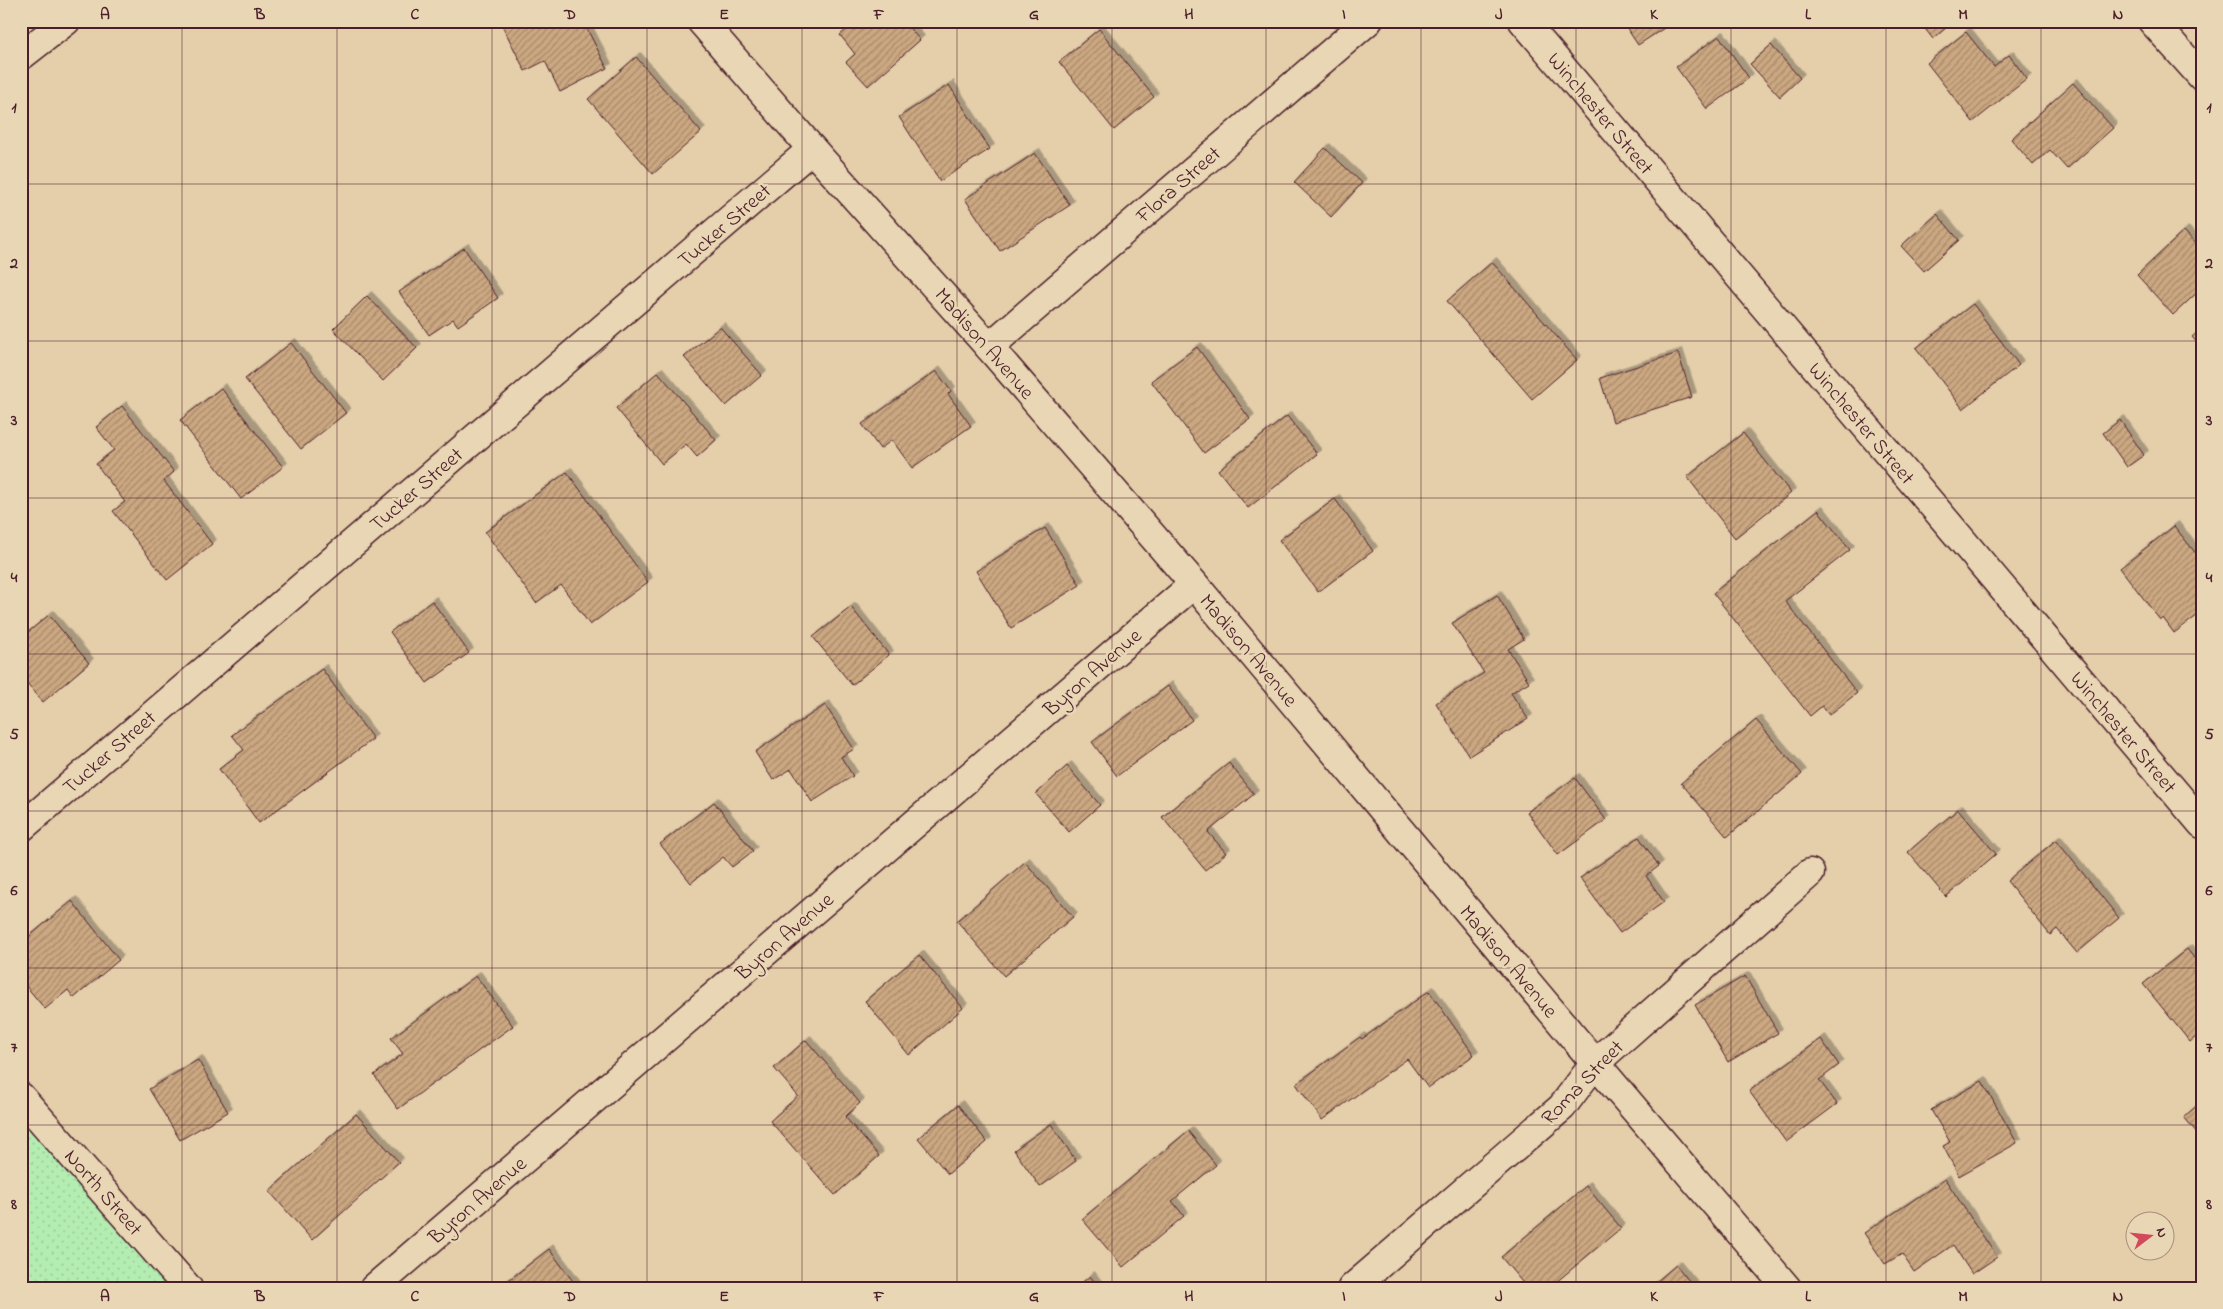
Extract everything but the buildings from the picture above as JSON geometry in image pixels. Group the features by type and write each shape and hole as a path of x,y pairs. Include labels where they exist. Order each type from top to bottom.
{"street":[{"path":"21,56 66,21"},
{"name":"Madison Avenue","path":"701,21 812,149 989,347 1194,584 1595,1063 1787,1288"},
{"name":"Flora Street","path":"989,347 1368,21"},
{"name":"Winchester Street","path":"1523,21 2202,824"},
{"path":"2152,21 2202,77"},
{"name":"Tucker Street","path":"21,828 812,149"},
{"name":"Byron Avenue","path":"374,1288 1194,584"},
{"name":"Roma Street","path":"1352,1288 1562,1108 1595,1063 1810,873"},
{"name":"North Street","path":"21,1097 188,1288"}],"green space":[{"path":"21,1097 188,1288 21,1288"}]}
